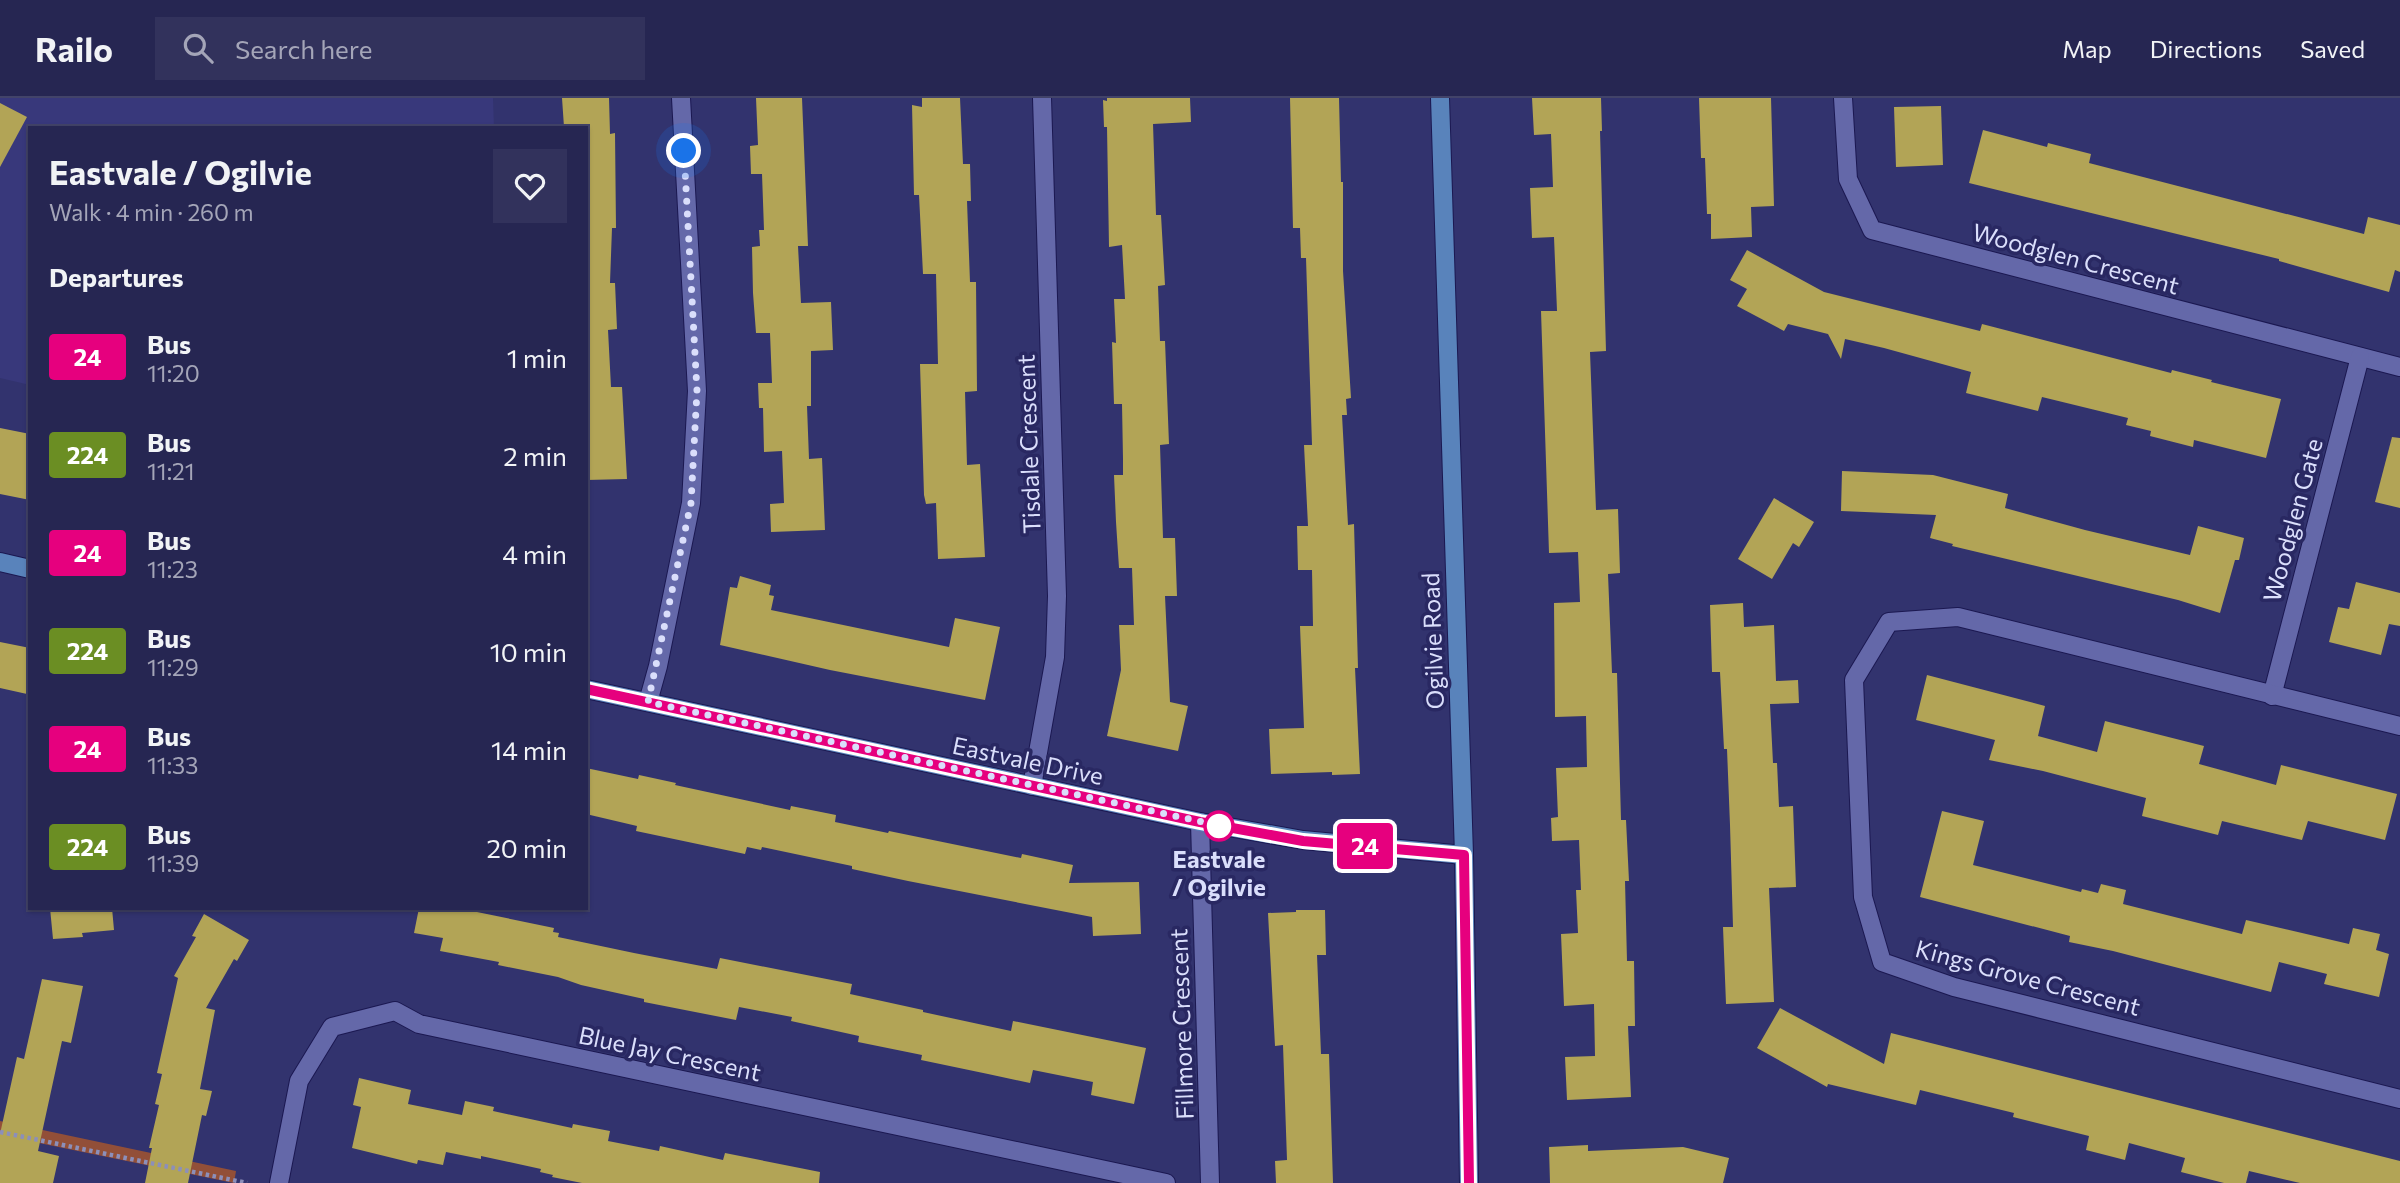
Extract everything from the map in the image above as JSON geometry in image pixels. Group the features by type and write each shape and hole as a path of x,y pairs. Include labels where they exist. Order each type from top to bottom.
{"street":[{"path":"648,702 691,503 697,391 681,98"},
{"name":"Tisdale Crescent","path":"1032,786 1055,656 1057,596 1042,98"},
{"name":"Ogilvie Road","path":"1440,98 1464,855 1469,1183"},
{"name":"Woodglen Crescent","path":"1843,98 1848,179 1872,230 2400,367"},
{"name":"Woodglen Gate","path":"2272,696 2360,357"},
{"path":"0,562 28,569"},
{"name":"Kings Grove Crescent","path":"2400,726 1958,617 1889,622 1854,680 1863,897 1882,962 1954,987 2400,1099"},
{"name":"Eastvale Drive","path":"588,689 1200,822 1303,841 1464,855"},
{"name":"Fillmore Crescent","path":"1200,822 1210,1183"},
{"name":"Blue Jay Crescent","path":"279,1183 299,1081 332,1027 395,1011 419,1024 1166,1183"}],"path":[{"path":"0,1132 247,1183"}],"shaded area":[{"path":"0,98 493,98 494,126 28,126 28,385 0,378"},
{"path":"0,1121 236,1171 234,1183 0,1135"}],"building":[{"path":"562,98 609,98 610,134 615,133 616,228 612,228 610,283 615,283 617,329 608,330 611,387 622,387 627,479 588,480 588,126 564,126"},
{"path":"756,98 802,98 808,246 798,246 801,303 831,302 833,350 811,351 811,406 807,406 809,459 822,458 825,530 771,532 770,504 784,503 782,451 764,452 763,408 759,408 758,383 772,383 770,333 756,333 753,293 752,247 760,246 759,230 764,230 762,174 751,174 750,146 758,145"},
{"path":"922,98 960,98 963,164 970,164 971,201 967,201 970,282 976,282 977,391 965,392 967,465 980,464 985,557 938,559 936,503 926,504 924,495 920,364 938,364 936,274 923,274 919,195 914,195 912,105 922,107"},
{"path":"1107,98 1190,98 1191,122 1153,124 1156,215 1161,215 1165,285 1158,286 1160,341 1165,341 1169,444 1160,445 1163,538 1175,538 1177,596 1165,596 1170,702 1188,706 1178,751 1107,736 1121,670 1119,625 1134,625 1132,568 1119,568 1116,522 1114,475 1123,475 1122,404 1114,404 1112,342 1116,343 1114,299 1125,299 1122,245 1109,247 1107,127 1104,127 1103,100 1107,101"},
{"path":"1290,98 1339,98 1343,271 1351,398 1346,399 1347,415 1342,415 1348,525 1354,524 1358,668 1355,668 1360,774 1271,774 1269,729 1304,728 1300,626 1313,626 1312,570 1298,570 1297,526 1308,526 1304,445 1312,445 1306,258 1301,258 1300,228 1293,228"},
{"path":"1532,98 1601,98 1606,351 1590,352 1596,510 1618,509 1620,573 1608,574 1612,673 1617,673 1621,820 1626,820 1629,881 1625,881 1627,961 1634,961 1635,1026 1628,1026 1631,1097 1567,1100 1565,1057 1595,1056 1594,1004 1564,1006 1561,934 1578,933 1576,890 1581,890 1579,840 1552,841 1551,818 1558,817 1556,768 1587,767 1586,716 1555,717 1554,603 1580,602 1578,552 1549,553 1541,311 1557,311 1554,237 1532,238 1530,188 1553,187 1551,134 1534,135"},
{"path":"1699,98 1771,98 1774,206 1751,207 1752,237 1711,239 1711,214 1707,214 1705,158 1701,158"},
{"path":"0,103 27,117 0,167"},
{"path":"1941,106 1943,165 1896,167 1894,107"},
{"path":"1983,130 2047,147 2048,143 2091,154 2089,163 2364,234 2368,217 2400,225 2400,272 2395,270 2389,292 2279,259 1969,183"},
{"path":"1747,250 1824,292 1980,331 1982,324 2281,399 2266,458 2194,440 2193,447 2150,436 2151,431 2126,425 2128,418 2042,397 2038,411 1966,393 1971,372 1884,348 1845,339 1841,359 1828,334 1788,324 1784,331 1737,306 1747,289 1730,280"},
{"path":"0,428 28,434 28,500 0,494"},
{"path":"2392,437 2400,438 2400,508 2375,502"},
{"path":"1842,471 1933,475 2008,494 2005,508 2190,555 2198,526 2244,538 2220,613 2178,600 1952,546 1953,544 1930,538 1936,515 1841,511"},
{"path":"1774,498 1814,522 1799,547 1793,543 1772,579 1738,559"},
{"path":"740,576 771,585 769,595 774,596 771,610 949,647 955,618 1000,627 985,700 830,670 720,645 730,587 737,588"},
{"path":"2356,582 2400,593 2400,626 2389,624 2381,655 2329,642 2338,607 2349,609"},
{"path":"1743,603 1744,627 1774,625 1776,681 1798,680 1799,703 1770,704 1773,763 1777,763 1779,807 1793,806 1796,887 1769,888 1774,1002 1726,1004 1723,927 1733,927 1727,749 1724,749 1720,672 1712,672 1710,605"},
{"path":"0,642 28,648 27,694 0,688"},
{"path":"1927,675 2045,706 2038,736 2097,752 2105,721 2204,746 2199,764 2276,785 2281,765 2397,794 2385,840 2308,821 2302,840 2222,821 2218,835 2142,816 2146,798 1989,760 1995,740 1916,720"},
{"path":"588,768 638,779 639,775 790,810 791,806 836,815 835,822 888,833 889,831 1021,858 1022,854 1073,865 1069,883 1139,882 1141,934 1093,936 1092,917 908,881 762,847 761,850 747,847 745,854 636,831 637,826 588,814"},
{"path":"1942,811 1984,821 1973,865 2081,892 2082,889 2098,893 2101,884 2126,890 2123,904 2242,934 2246,920 2349,944 2353,928 2380,934 2376,950 2389,954 2379,997 2324,984 2327,974 2279,962 2271,992 2069,942 2070,936 1920,897"},
{"path":"50,910 112,910 114,930 82,933 83,937 53,939"},
{"path":"419,910 477,910 554,928 553,932 559,933 558,937 634,953 717,969 720,958 852,984 850,994 1011,1031 1013,1021 1146,1048 1134,1104 1091,1095 1093,1082 1033,1070 1030,1083 921,1060 922,1055 858,1042 859,1036 791,1021 792,1017 739,1007 736,1020 644,1002 644,999 558,977 498,965 499,962 440,951 443,938 414,933"},
{"path":"1325,910 1326,955 1317,955 1321,1054 1329,1054 1333,1183 1276,1183 1275,1161 1287,1160 1283,1045 1275,1046 1268,913"},
{"path":"204,914 249,940 237,961 234,959 206,1008 215,1010 200,1089 212,1091 206,1116 202,1115 188,1183 145,1183 152,1148 149,1148 159,1105 155,1104 162,1074 157,1073 178,978 174,976 196,937 192,936"},
{"path":"42,979 83,986 71,1043 62,1041 38,1151 59,1156 53,1183 0,1183 0,1134 17,1057 24,1059"},
{"path":"1780,1008 1884,1064 1891,1033 2400,1161 2400,1183 2300,1183 2249,1171 2246,1183 2224,1183 2181,1172 2185,1158 2129,1143 2125,1160 2086,1150 2089,1136 2013,1117 2014,1113 1920,1090 1916,1105 1828,1084 1827,1087 1757,1048"},
{"path":"359,1078 411,1090 408,1104 462,1115 465,1101 494,1107 493,1111 572,1128 573,1124 610,1131 608,1141 659,1151 660,1146 723,1160 725,1153 820,1172 819,1183 582,1183 552,1177 553,1175 540,1172 541,1169 481,1156 481,1159 446,1152 443,1165 418,1160 417,1164 352,1148 361,1107 353,1105"},
{"path":"1588,1145 1588,1151 1683,1147 1729,1158 1723,1183 1550,1183 1549,1147"}],"bus line":[{"name":"24","path":"588,689 1200,822 1303,841 1464,855 1469,1183"}],"place":[{"name":"Eastvale / Ogilvie","path":"1219,826"}],"route":[{"path":"684,151 697,391 691,503 658,666 648,702 1226,827 1219,826"}]}
